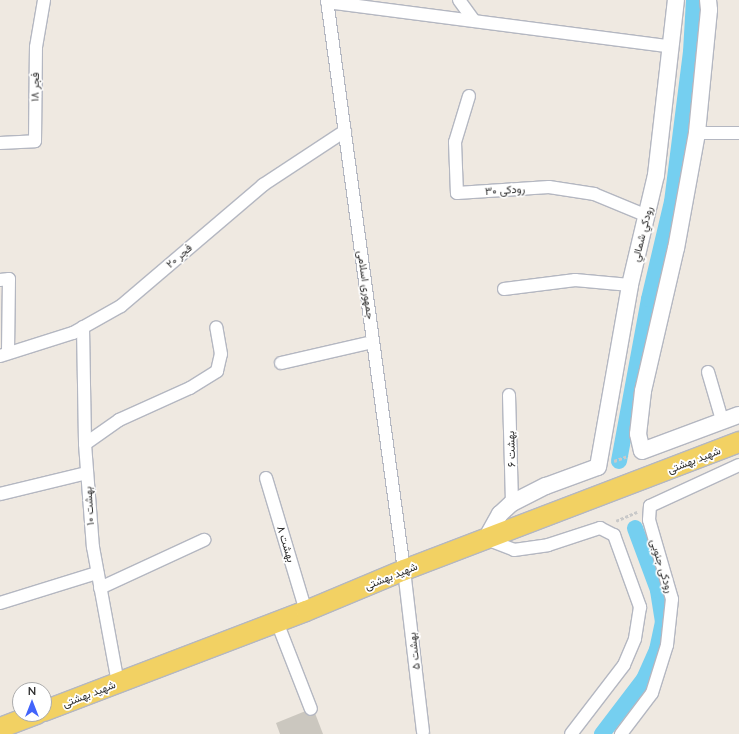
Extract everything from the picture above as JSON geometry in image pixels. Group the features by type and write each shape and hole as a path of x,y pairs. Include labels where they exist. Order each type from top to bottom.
{"main road":[{"name":"شهید بهشتی","path":"52,708 306,611 404,570 739,442"},
{"path":"0,728 16,722"}],"street":[{"name":"فجر ۱۸","path":"0,143 34,141 36,47 44,0"},
{"path":"459,0 474,21"},
{"name":"رودکي شمالي","path":"598,467 630,285 656,175 672,47 676,0"},
{"path":"708,0 709,10 697,133 676,248 643,391 638,434 642,451 722,420 739,415"},
{"path":"327,1 672,47"},
{"name":"جمهوری اسلامی","path":"327,1 404,570"},
{"name":"رودکی ۳۰","path":"470,96 455,142 458,193 549,187 594,194 647,216"},
{"name":"فجر ۲۰","path":"4,355 73,333 121,306 263,185 345,131"},
{"path":"697,133 739,133"},
{"path":"0,280 9,279 4,355"},
{"path":"504,289 576,280 630,285"},
{"name":"بهشت ۱۰","path":"83,327 85,444 93,547 118,683"},
{"path":"85,444 119,420 190,388 217,371 221,354 216,328"},
{"path":"281,362 373,342"},
{"path":"708,372 722,420"},
{"name":"بهشت ۶","path":"509,396 512,503"},
{"path":"650,506 739,465"},
{"path":"571,734 624,665 635,640 640,607 614,535 600,528 548,545 514,550 486,539 500,514 512,503 546,486 598,467"},
{"path":"0,494 87,473"},
{"name":"بهشت ۸","path":"266,478 306,611"},
{"name":"رودکی جنوبی","path":"621,734 652,693 667,645 672,599 649,520 650,506"},
{"path":"100,588 204,540"},
{"name":"بهشت ۵","path":"404,570 423,732"},
{"path":"0,603 97,573"},
{"path":"277,622 311,709"}],"path":[{"path":"598,467 642,451"},
{"path":"600,528 650,506"}],"building":[{"path":"313,708 323,734 280,734 276,723"}],"waterway":[{"path":"619,461 649,299 672,202 691,52 694,0"},
{"path":"602,734 644,679 657,650 663,622 658,590 635,528"}]}
